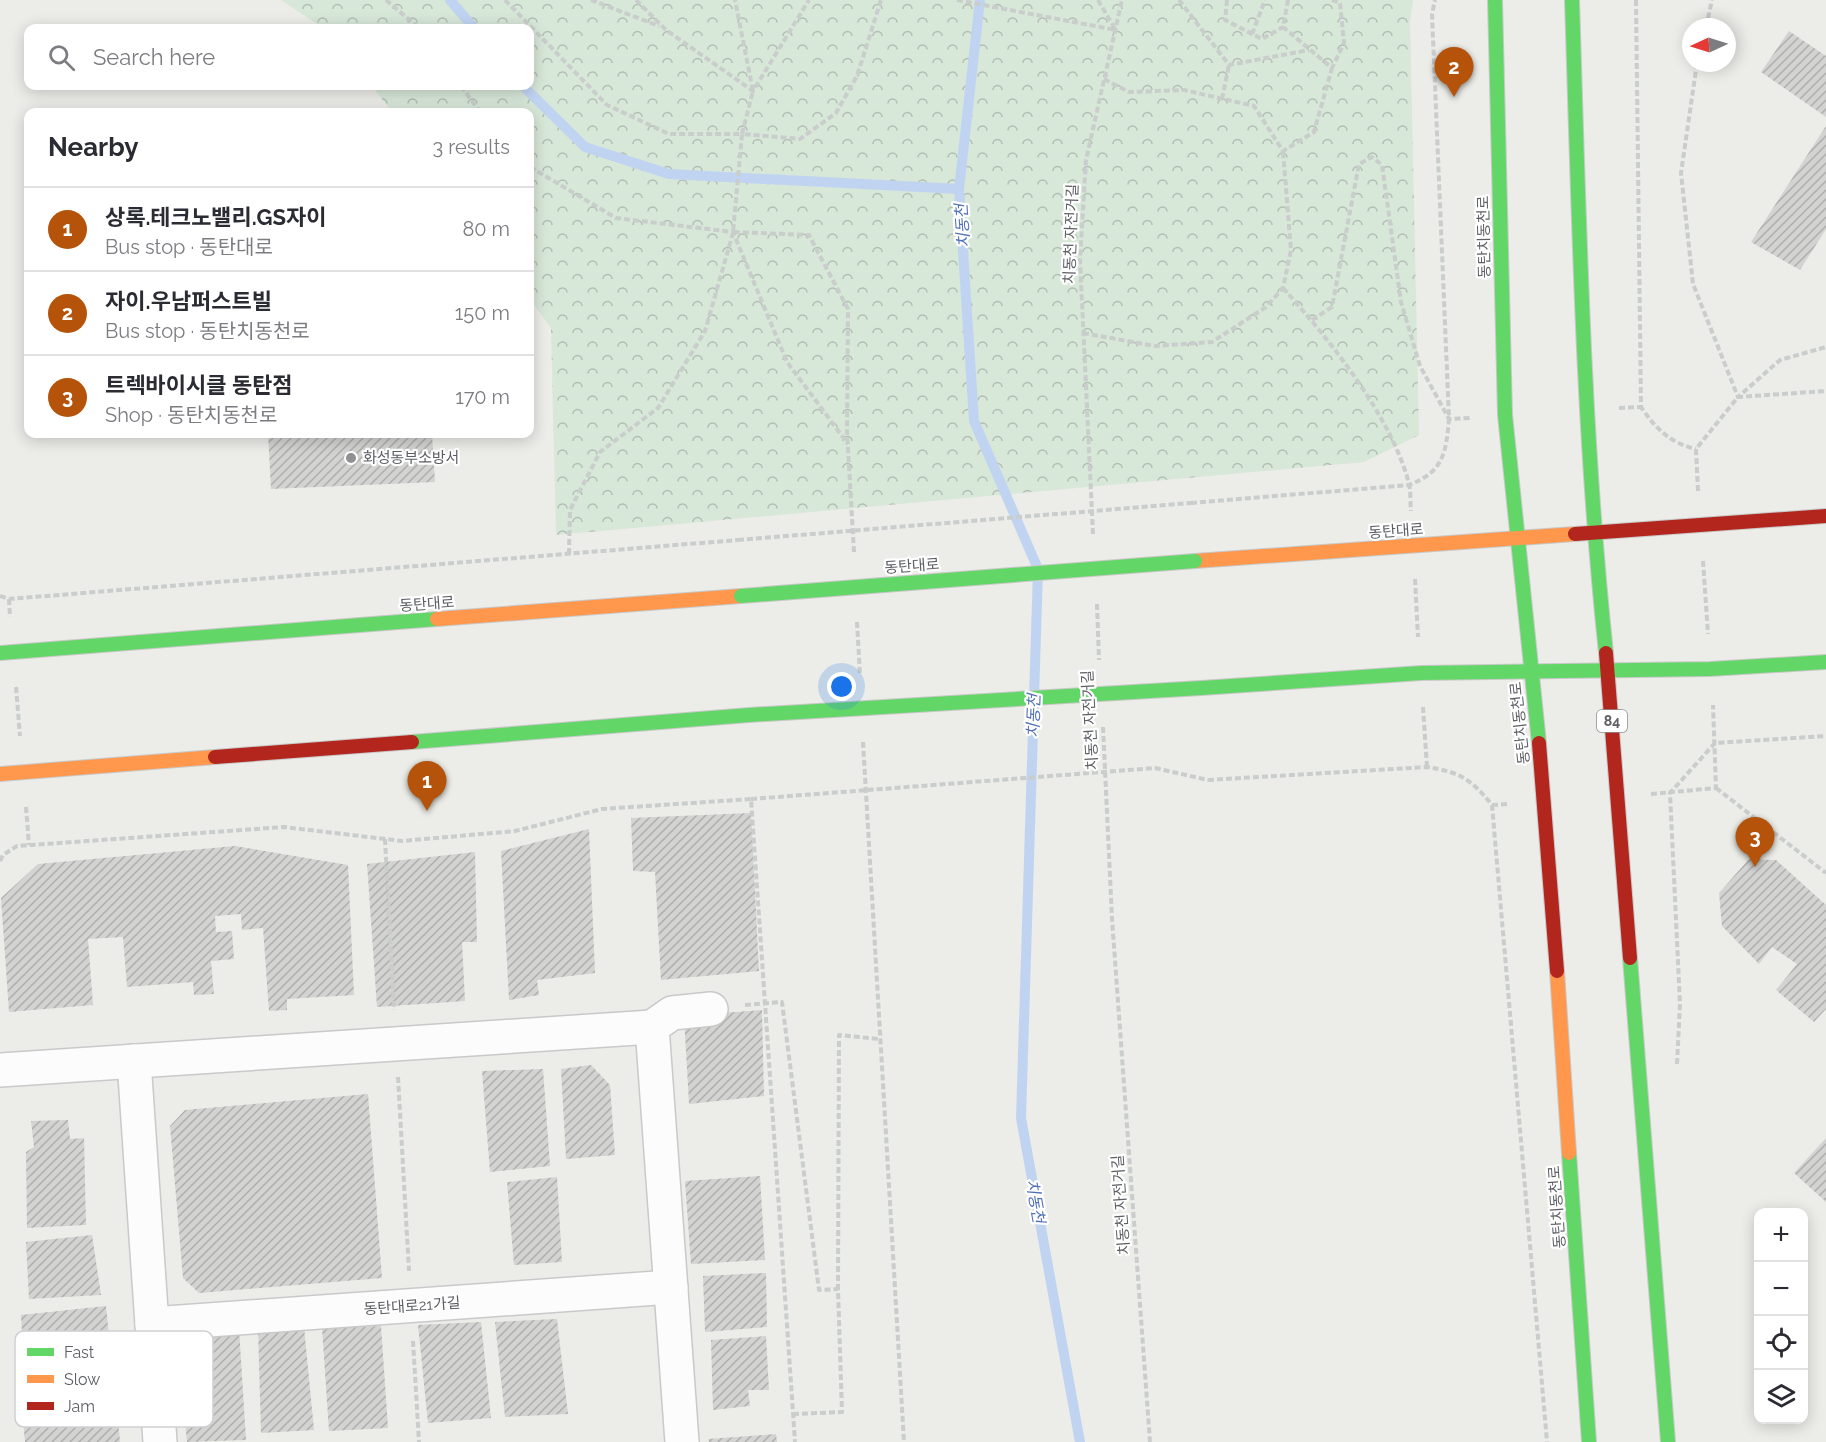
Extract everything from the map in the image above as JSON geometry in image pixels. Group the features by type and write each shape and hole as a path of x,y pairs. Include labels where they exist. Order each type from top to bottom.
{"main road":[{"name":"동탄치동천로","path":"1496,0 1505,415 1545,801 1589,1442"},
{"name":"84","path":"1572,0 1585,411 1593,532 1608,670 1668,1442"},
{"name":"동탄대로","path":"6,652 1195,561 1826,516"},
{"path":"0,774 749,715 1421,673 1710,669 1826,662"}],"street":[{"path":"0,1070 652,1027 672,1013 711,1009"},
{"path":"652,1027 682,1442"},
{"path":"134,1061 152,1331"},
{"name":"동탄대로21가길","path":"152,1324 671,1287"},
{"path":"159,1427 160,1442"}],"path":[{"path":"386,0 414,24"},
{"path":"505,0 528,24"},
{"path":"591,0 663,27"},
{"path":"636,0 663,27 753,91"},
{"path":"735,0 753,91"},
{"path":"569,554 570,510 600,452 658,408 705,331 733,232 739,152 753,91 809,0"},
{"path":"534,30 607,105 669,134 742,134 800,139 836,113 857,76 880,0"},
{"path":"1098,0 1116,30"},
{"name":"치동천 자전거길","path":"1093,536 1080,260 1086,160 1122,0"},
{"path":"1179,0 1228,65 1222,99"},
{"path":"1227,0 1225,20 1262,39 1282,27 1288,0"},
{"path":"1252,34 1265,0"},
{"path":"1283,151 1314,132 1332,68 1344,43 1340,3 1332,0"},
{"path":"0,596 9,599 1191,503 1409,484 1430,477 1440,460 1447,440 1449,419 1432,14 1435,0"},
{"path":"1636,0 1641,407 1665,436 1679,445 1696,449 1738,397 1780,360 1826,347"},
{"path":"1708,18 1712,0"},
{"path":"959,1 1116,30"},
{"path":"1282,27 1332,68"},
{"path":"1228,65 1309,50"},
{"path":"1696,72 1681,173 1693,284 1738,397"},
{"path":"1083,333 1155,346 1212,342 1266,307 1282,288 1292,250 1283,151 1254,106 1184,90 1129,92 1104,79"},
{"path":"464,90 477,108"},
{"path":"1312,320 1332,307 1359,164 1372,158 1382,165 1404,313 1420,366 1449,419"},
{"path":"534,169 616,218 733,232 809,236 848,309 848,444 854,563"},
{"path":"733,232 787,362 848,444"},
{"path":"1282,288 1312,320 1384,422 1409,484 1426,767"},
{"path":"1738,397 1826,391"},
{"name":"치동천 자전거길","path":"1096,596 1100,668"},
{"path":"9,599 6,652 23,772 29,845"},
{"path":"857,610 860,682"},
{"name":"치동천 자전거길","path":"1102,716 1113,931 1150,1442"},
{"path":"1680,1004 1670,793 1716,743 1826,736"},
{"path":"863,741 904,1442"},
{"path":"1716,743 1716,788"},
{"path":"0,861 3,855 17,846 29,845 284,827 402,841 514,831 602,809 1155,768 1208,780 1426,767 1461,774 1477,786 1492,805 1546,1442"},
{"path":"1670,793 1716,788 1826,873"},
{"path":"751,799 795,1442"},
{"path":"385,839 419,1442"},
{"path":"711,1009 782,1002 819,1290 838,1289"},
{"path":"794,1414 842,1412 838,1289 839,1035 879,1039"}],"green space":[{"path":"281,0 1413,0 1410,22 1419,435 1364,462 556,535 551,328 534,305 534,108 389,108 375,90 534,90 534,24 317,24"}],"building":[{"path":"1789,31 1826,56 1826,117 1761,72"},
{"path":"1826,126 1826,229 1800,270 1751,242"},
{"name":"화성동부소방서","path":"268,438 432,438 435,482 271,489"},
{"path":"751,813 759,971 661,980 655,872 633,871 631,818"},
{"path":"589,829 595,973 537,980 539,995 509,1000 501,851"},
{"path":"235,846 348,865 354,995 287,999 287,1010 269,1011 263,928 242,930 241,914 215,916 216,932 232,931 234,959 211,961 214,994 194,995 193,982 127,987 123,937 88,939 93,1005 9,1012 1,898 38,864"},
{"path":"475,852 477,942 462,942 465,1001 377,1007 367,864"},
{"path":"1749,859 1776,860 1826,905 1826,1009 1814,1022 1776,990 1797,964 1772,947 1759,964 1722,926 1719,893"},
{"path":"762,1010 764,1096 689,1104 684,1016"},
{"path":"591,1065 610,1085 615,1155 566,1159 561,1069"},
{"path":"543,1069 550,1166 490,1172 482,1071"},
{"path":"368,1094 382,1278 199,1293 183,1278 170,1126 185,1110"},
{"path":"68,1120 70,1139 84,1138 86,1225 27,1228 26,1152 34,1147 31,1121"},
{"path":"1826,1138 1826,1202 1794,1173"},
{"path":"760,1176 765,1260 691,1264 685,1181"},
{"path":"557,1177 562,1262 514,1265 507,1182"},
{"path":"92,1235 101,1295 29,1299 26,1242"},
{"path":"766,1273 767,1327 705,1332 703,1276"},
{"path":"106,1306 109,1331 22,1331 21,1315"},
{"path":"557,1319 568,1414 505,1417 495,1322"},
{"path":"481,1322 491,1418 428,1423 418,1325"},
{"path":"381,1326 388,1428 329,1431 322,1328"},
{"path":"304,1327 314,1430 261,1433 258,1328"},
{"path":"239,1328 246,1440 187,1442 186,1427 213,1427 213,1331 210,1331"},
{"path":"766,1336 769,1390 748,1390 750,1406 713,1410 711,1340"},
{"path":"24,1427 119,1427 120,1442 25,1442"},
{"path":"776,1434 777,1442 709,1442 708,1439"}],"waterway":[{"path":"450,0 471,24"},
{"name":"치동천","path":"980,0 959,189 974,421 1038,569 1021,1118 1080,1442"},
{"path":"527,90 585,147 669,174 959,189"}],"traffic: fast":[{"path":"1495,0 1505,415 1539,743"},
{"path":"1572,0 1587,409 1606,653"},
{"path":"741,596 1195,561"},
{"path":"0,653 437,619"},
{"path":"1201,688 1421,673 1710,669 1826,662"},
{"path":"749,715 1201,688"},
{"path":"412,742 749,715"},
{"path":"1630,958 1668,1442"},
{"path":"1569,1153 1589,1442"}],"traffic: slow":[{"path":"1195,561 1575,534"},
{"path":"437,619 741,596"},
{"path":"0,774 215,757"},
{"path":"1557,971 1569,1153"}],"traffic: jam":[{"path":"1575,534 1826,516"},
{"path":"1606,653 1630,958"},
{"path":"215,757 412,742"},
{"path":"1539,743 1557,971"}],"place":[{"name":"자이.우남퍼스트빌","path":"1454,97"},
{"name":"화성동부소방서","path":"351,458"},
{"name":"상록.테크노밸리.GS자이","path":"427,811"},
{"name":"트렉바이시클 동탄점","path":"1755,867"}]}
